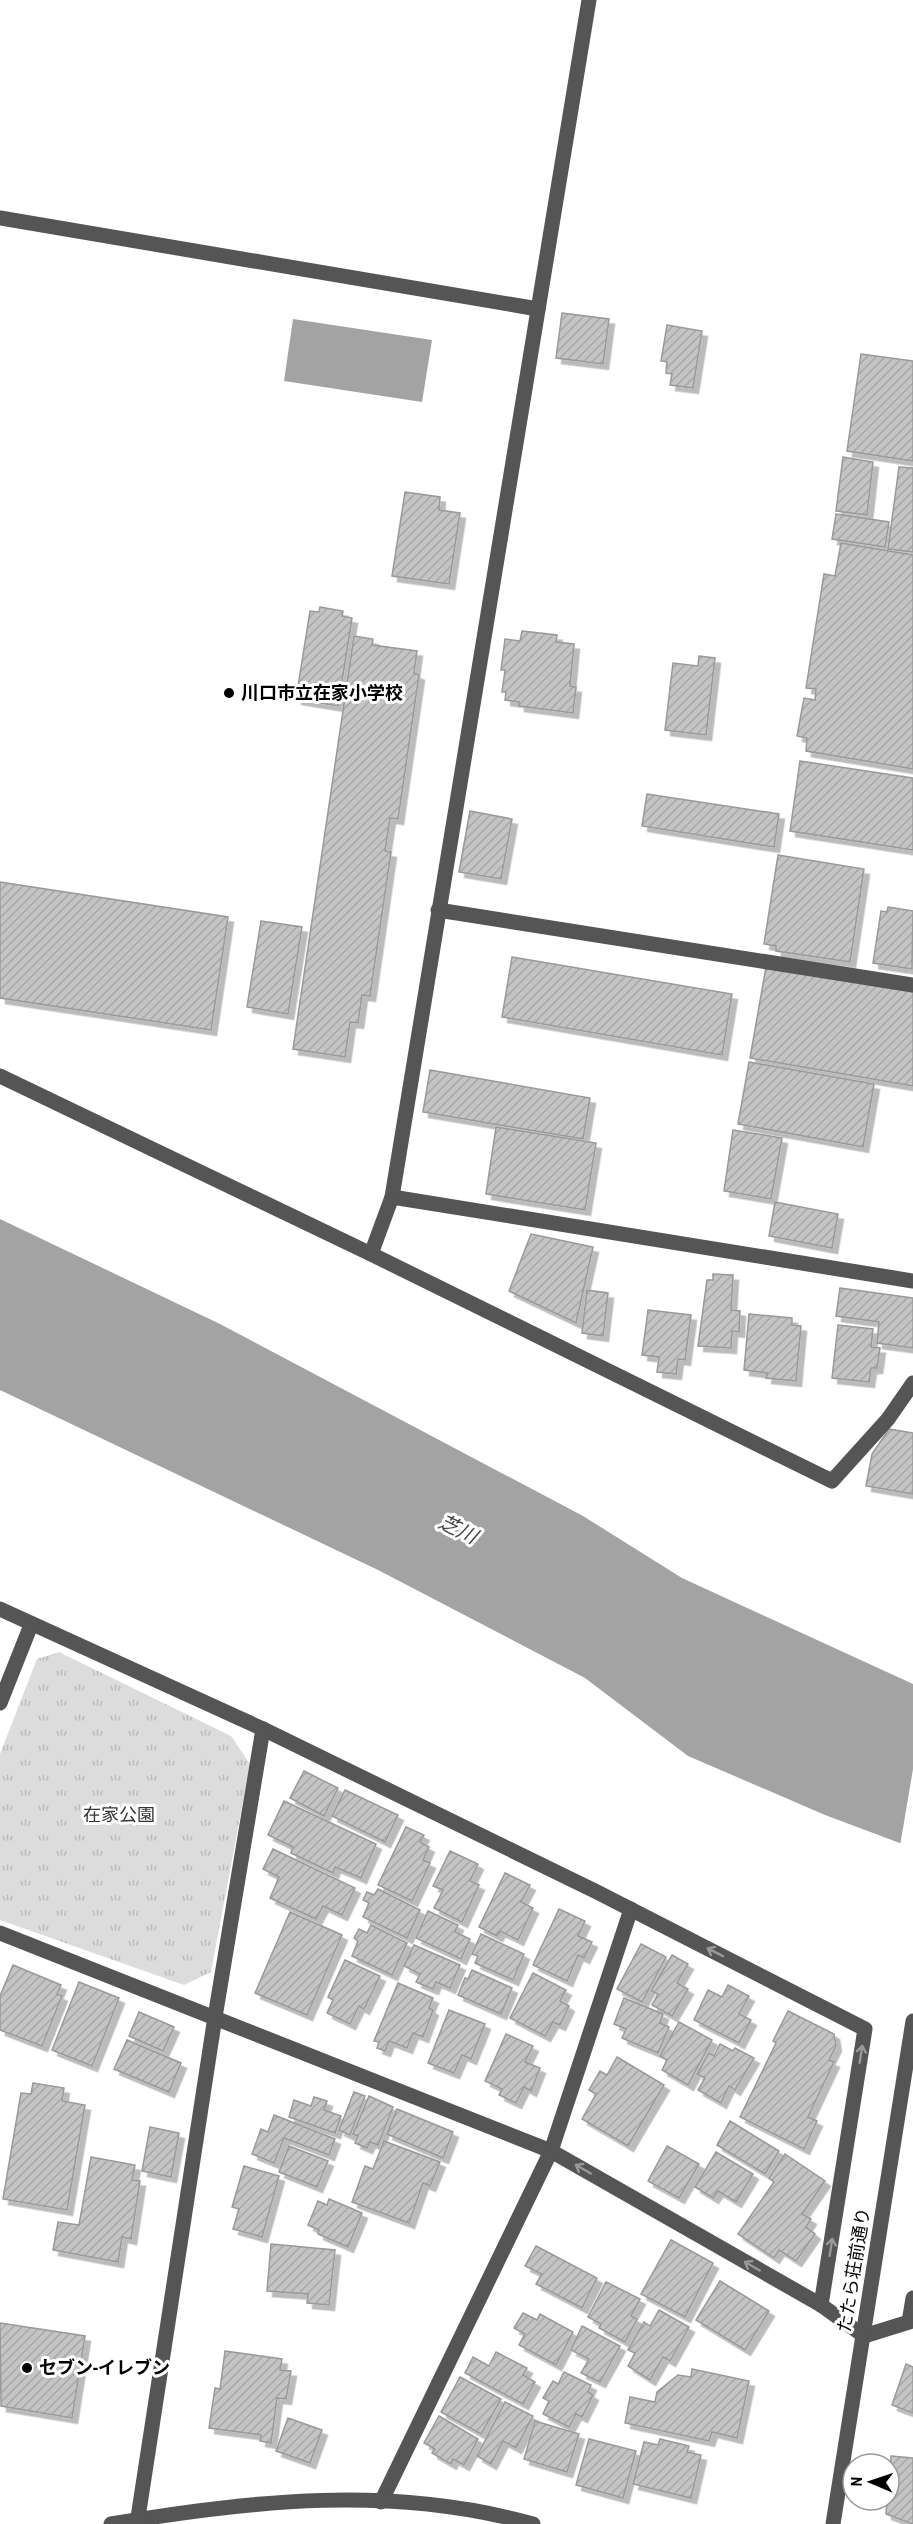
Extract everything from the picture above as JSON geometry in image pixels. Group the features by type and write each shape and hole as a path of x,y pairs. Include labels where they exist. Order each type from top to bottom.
{"street":[{"path":"371,1254 392,1197 589,0"},
{"path":"0,218 538,309"},
{"path":"438,909 913,985"},
{"path":"0,1076 371,1254 832,1481 888,1419 913,1383"},
{"path":"392,1197 913,1281"},
{"path":"0,1609 263,1729 631,1909 865,2029 822,2305"},
{"path":"0,1703 31,1625"},
{"path":"137,2522 215,2017 263,1729"},
{"path":"381,2502 551,2151 631,1909"},
{"path":"0,1933 551,2151 822,2305 864,2336 909,2322 913,2298"},
{"name":"たたら荘前通り","path":"833,2524 913,2021"},
{"path":"111,2524 137,2522 219,2506 312,2499 414,2503 508,2517 533,2524"}],"green space":[{"name":"在家公園","path":"59,1652 231,1736 250,1764 211,1972 184,1985 0,1920 0,1754 37,1659"}],"water":[{"path":"293,319 432,340 422,402 284,381"},
{"name":"芝川","path":"0,1219 220,1324 583,1516 682,1578 913,1684 913,1848 825,1815 688,1756 585,1678 378,1570 0,1390"}],"pier":[{"path":"913,1769 913,1851 900,1846"}],"building":[{"path":"562,313 609,319 603,364 556,358"},
{"path":"667,325 702,331 693,388 670,385 672,374 666,373 667,362 661,361"},
{"path":"861,354 913,361 913,461 847,451"},
{"path":"843,457 873,462 867,515 836,511"},
{"path":"899,467 913,468 913,552 888,549"},
{"path":"405,492 440,497 439,510 460,513 449,584 392,576"},
{"path":"836,514 889,522 885,547 832,539"},
{"path":"841,543 913,555 913,769 806,751 807,738 797,736 804,698 815,700 816,689 806,688 824,574 835,576"},
{"path":"320,607 343,611 342,616 352,618 338,706 296,699 310,611 319,612"},
{"path":"522,631 557,635 556,642 574,644 570,686 576,687 573,713 519,706 519,702 505,700 506,692 502,692 505,670 501,670 505,639 520,641"},
{"path":"354,636 373,639 372,645 417,651 414,673 419,675 398,819 390,818 385,851 391,852 370,996 362,995 358,1023 350,1022 345,1057 293,1049"},
{"path":"699,656 715,658 706,735 665,730 673,663 698,666"},
{"path":"800,761 913,778 913,850 790,831"},
{"path":"647,794 779,814 774,847 642,826"},
{"path":"470,811 512,819 501,879 459,872"},
{"path":"778,855 864,869 850,962 776,951 776,946 764,944"},
{"path":"0,882 228,917 211,1030 0,998"},
{"path":"888,907 913,911 912,969 873,963 881,911 887,912"},
{"path":"261,921 302,927 288,1014 247,1007"},
{"path":"512,957 732,994 722,1055 502,1017"},
{"path":"766,967 913,992 913,1086 750,1058"},
{"path":"749,1062 874,1084 863,1147 738,1124"},
{"path":"430,1070 590,1098 583,1139 423,1112"},
{"path":"496,1127 596,1143 585,1210 486,1194"},
{"path":"733,1130 782,1138 771,1199 724,1191"},
{"path":"775,1202 838,1214 832,1248 769,1236"},
{"path":"531,1234 593,1247 576,1323 509,1291"},
{"path":"713,1274 733,1275 731,1310 740,1311 739,1332 732,1331 731,1348 698,1346 707,1280 713,1280"},
{"path":"840,1288 913,1298 913,1348 877,1343 879,1322 836,1316"},
{"path":"587,1290 608,1293 603,1336 582,1333"},
{"path":"648,1310 691,1315 685,1360 678,1359 676,1374 657,1372 659,1357 642,1355"},
{"path":"749,1314 792,1318 792,1325 801,1326 796,1381 766,1378 767,1373 744,1370"},
{"path":"838,1325 873,1329 871,1347 880,1348 877,1368 871,1368 869,1382 832,1378"},
{"path":"889,1429 913,1433 913,1494 866,1486 872,1454"},
{"path":"304,1771 338,1788 324,1816 290,1798"},
{"path":"345,1790 398,1815 385,1842 332,1816"},
{"path":"284,1801 376,1844 361,1878 335,1867 333,1873 291,1853 293,1847 268,1835"},
{"path":"406,1827 424,1835 420,1842 429,1847 423,1860 430,1863 412,1901 378,1885"},
{"path":"273,1849 355,1888 342,1915 323,1906 316,1919 270,1898 279,1877 263,1869"},
{"path":"450,1851 478,1864 470,1881 479,1885 462,1922 434,1908 443,1890 433,1886"},
{"path":"505,1873 530,1885 521,1902 533,1908 518,1940 500,1931 497,1936 479,1927"},
{"path":"378,1889 420,1910 407,1938 363,1917 369,1903 363,1900 367,1892 374,1895"},
{"path":"559,1909 585,1921 578,1936 592,1942 584,1958 578,1955 567,1981 533,1965"},
{"path":"428,1911 458,1925 455,1932 470,1939 461,1959 416,1938"},
{"path":"290,1912 342,1935 307,2015 255,1993"},
{"path":"371,1925 407,1943 392,1975 352,1956 358,1941 354,1938 359,1929 367,1933"},
{"path":"481,1934 524,1954 513,1980 475,1963 478,1956 472,1954"},
{"path":"641,1944 666,1957 642,2002 617,1989"},
{"path":"414,1945 460,1965 450,1988 436,1982 433,1989 416,1982 420,1974 404,1966"},
{"path":"672,1955 688,1964 677,1983 688,1989 672,2016 652,2005 658,1994 651,1991"},
{"path":"345,1960 380,1976 364,2009 359,2006 350,2024 327,2013 333,2000 328,1997"},
{"path":"13,1965 61,1985 57,1994 62,1996 42,2046 0,2030 0,1996"},
{"path":"472,1970 512,1988 501,2014 458,1995 465,1978 468,1979"},
{"path":"533,1973 566,1990 560,2001 569,2006 560,2025 553,2022 545,2036 510,2018"},
{"path":"79,1982 119,1998 92,2066 52,2050"},
{"path":"398,1983 433,1998 429,2008 433,2010 423,2037 413,2033 407,2048 389,2041 385,2051 377,2048 379,2042 374,2041"},
{"path":"728,1985 749,1996 739,2014 751,2020 739,2043 694,2020 708,1990 722,1997"},
{"path":"624,1998 663,2014 660,2023 669,2027 658,2053 622,2038 626,2029 614,2024"},
{"path":"449,2010 485,2024 471,2059 462,2055 454,2073 428,2063"},
{"path":"788,2011 834,2034 836,2046 829,2060 834,2062 808,2117 817,2121 804,2149 740,2117 776,2043 773,2041"},
{"path":"139,2012 174,2027 163,2051 129,2036"},
{"path":"679,2022 712,2040 688,2085 662,2070 667,2060 660,2056"},
{"path":"506,2034 533,2046 525,2062 540,2068 531,2091 524,2087 516,2103 499,2095 502,2089 485,2081"},
{"path":"127,2040 181,2063 169,2092 114,2069"},
{"path":"720,2044 733,2051 735,2048 754,2058 735,2090 729,2086 721,2103 698,2090 705,2078 697,2074 709,2053 714,2056"},
{"path":"617,2057 664,2085 628,2146 582,2119 596,2094 589,2090 600,2071 607,2075"},
{"path":"33,2083 64,2088 62,2101 85,2105 67,2210 3,2199 21,2093 31,2094"},
{"path":"354,2092 365,2096 350,2135 339,2130"},
{"path":"369,2096 393,2107 378,2145 370,2142 367,2148 355,2143 358,2136 353,2134"},
{"path":"314,2097 327,2101 324,2110 341,2116 335,2133 289,2117 294,2100 311,2106"},
{"path":"397,2109 453,2132 443,2158 387,2134"},
{"path":"274,2115 335,2139 329,2155 284,2138 274,2163 252,2154 261,2129 268,2132"},
{"path":"730,2121 779,2151 765,2174 717,2145"},
{"path":"150,2127 179,2133 171,2177 142,2171"},
{"path":"384,2141 440,2162 430,2186 423,2183 409,2223 352,2202 365,2166 373,2169"},
{"path":"289,2146 328,2161 317,2187 279,2172"},
{"path":"667,2146 699,2164 679,2198 648,2181"},
{"path":"716,2152 753,2174 736,2202 718,2191 713,2198 695,2187"},
{"path":"785,2154 825,2181 802,2214 811,2219 806,2227 815,2234 796,2261 779,2250 774,2258 738,2234 774,2182 769,2178"},
{"path":"91,2157 135,2165 132,2180 140,2181 131,2239 122,2237 118,2262 53,2250 58,2222 79,2225"},
{"path":"244,2166 279,2176 262,2237 233,2229 239,2209 232,2207"},
{"path":"329,2199 362,2213 348,2247 318,2234 319,2230 308,2225 318,2201 327,2205"},
{"path":"671,2240 713,2263 685,2317 641,2294"},
{"path":"271,2244 335,2250 329,2305 307,2303 308,2294 267,2291"},
{"path":"536,2246 597,2278 582,2308 536,2284 542,2274 525,2266"},
{"path":"720,2281 769,2311 745,2350 696,2320"},
{"path":"606,2282 640,2299 631,2316 637,2319 625,2342 599,2328 601,2324 588,2317"},
{"path":"659,2310 689,2327 670,2361 663,2357 650,2380 628,2366 635,2353 628,2350 644,2322 650,2326"},
{"path":"523,2313 537,2320 540,2314 573,2332 556,2365 519,2345 525,2334 514,2328"},
{"path":"0,2323 85,2336 72,2418 1,2406"},
{"path":"582,2326 620,2346 600,2382 581,2373 589,2359 571,2350"},
{"path":"225,2351 282,2359 280,2370 291,2371 286,2399 277,2398 271,2443 260,2441 261,2435 209,2428 215,2388 220,2389"},
{"path":"496,2352 527,2368 523,2375 535,2382 523,2404 465,2373 473,2357 489,2366"},
{"path":"906,2364 913,2367 913,2413 892,2405"},
{"path":"692,2369 749,2381 737,2438 712,2432 709,2441 625,2423 630,2397 655,2402 657,2392 678,2375 691,2377"},
{"path":"564,2372 591,2385 588,2392 593,2395 582,2417 576,2414 569,2427 543,2414 549,2401 543,2398 553,2381 558,2384"},
{"path":"460,2377 501,2399 481,2434 441,2412"},
{"path":"505,2402 533,2416 516,2448 503,2441 491,2464 477,2456"},
{"path":"439,2416 478,2439 464,2465 453,2459 451,2464 432,2453 435,2449 424,2443"},
{"path":"288,2418 322,2430 310,2463 276,2451"},
{"path":"535,2421 579,2434 567,2472 524,2459"},
{"path":"589,2439 636,2451 623,2498 576,2485"},
{"path":"660,2439 689,2446 687,2452 701,2455 691,2498 633,2484 644,2442 658,2445"},
{"path":"901,2457 913,2458 913,2524 886,2514 886,2512 901,2512"}],"place":[{"name":"川口市立在家小学校","path":"229,693"},
{"name":"セブン-イレブン","path":"27,2368"}]}
